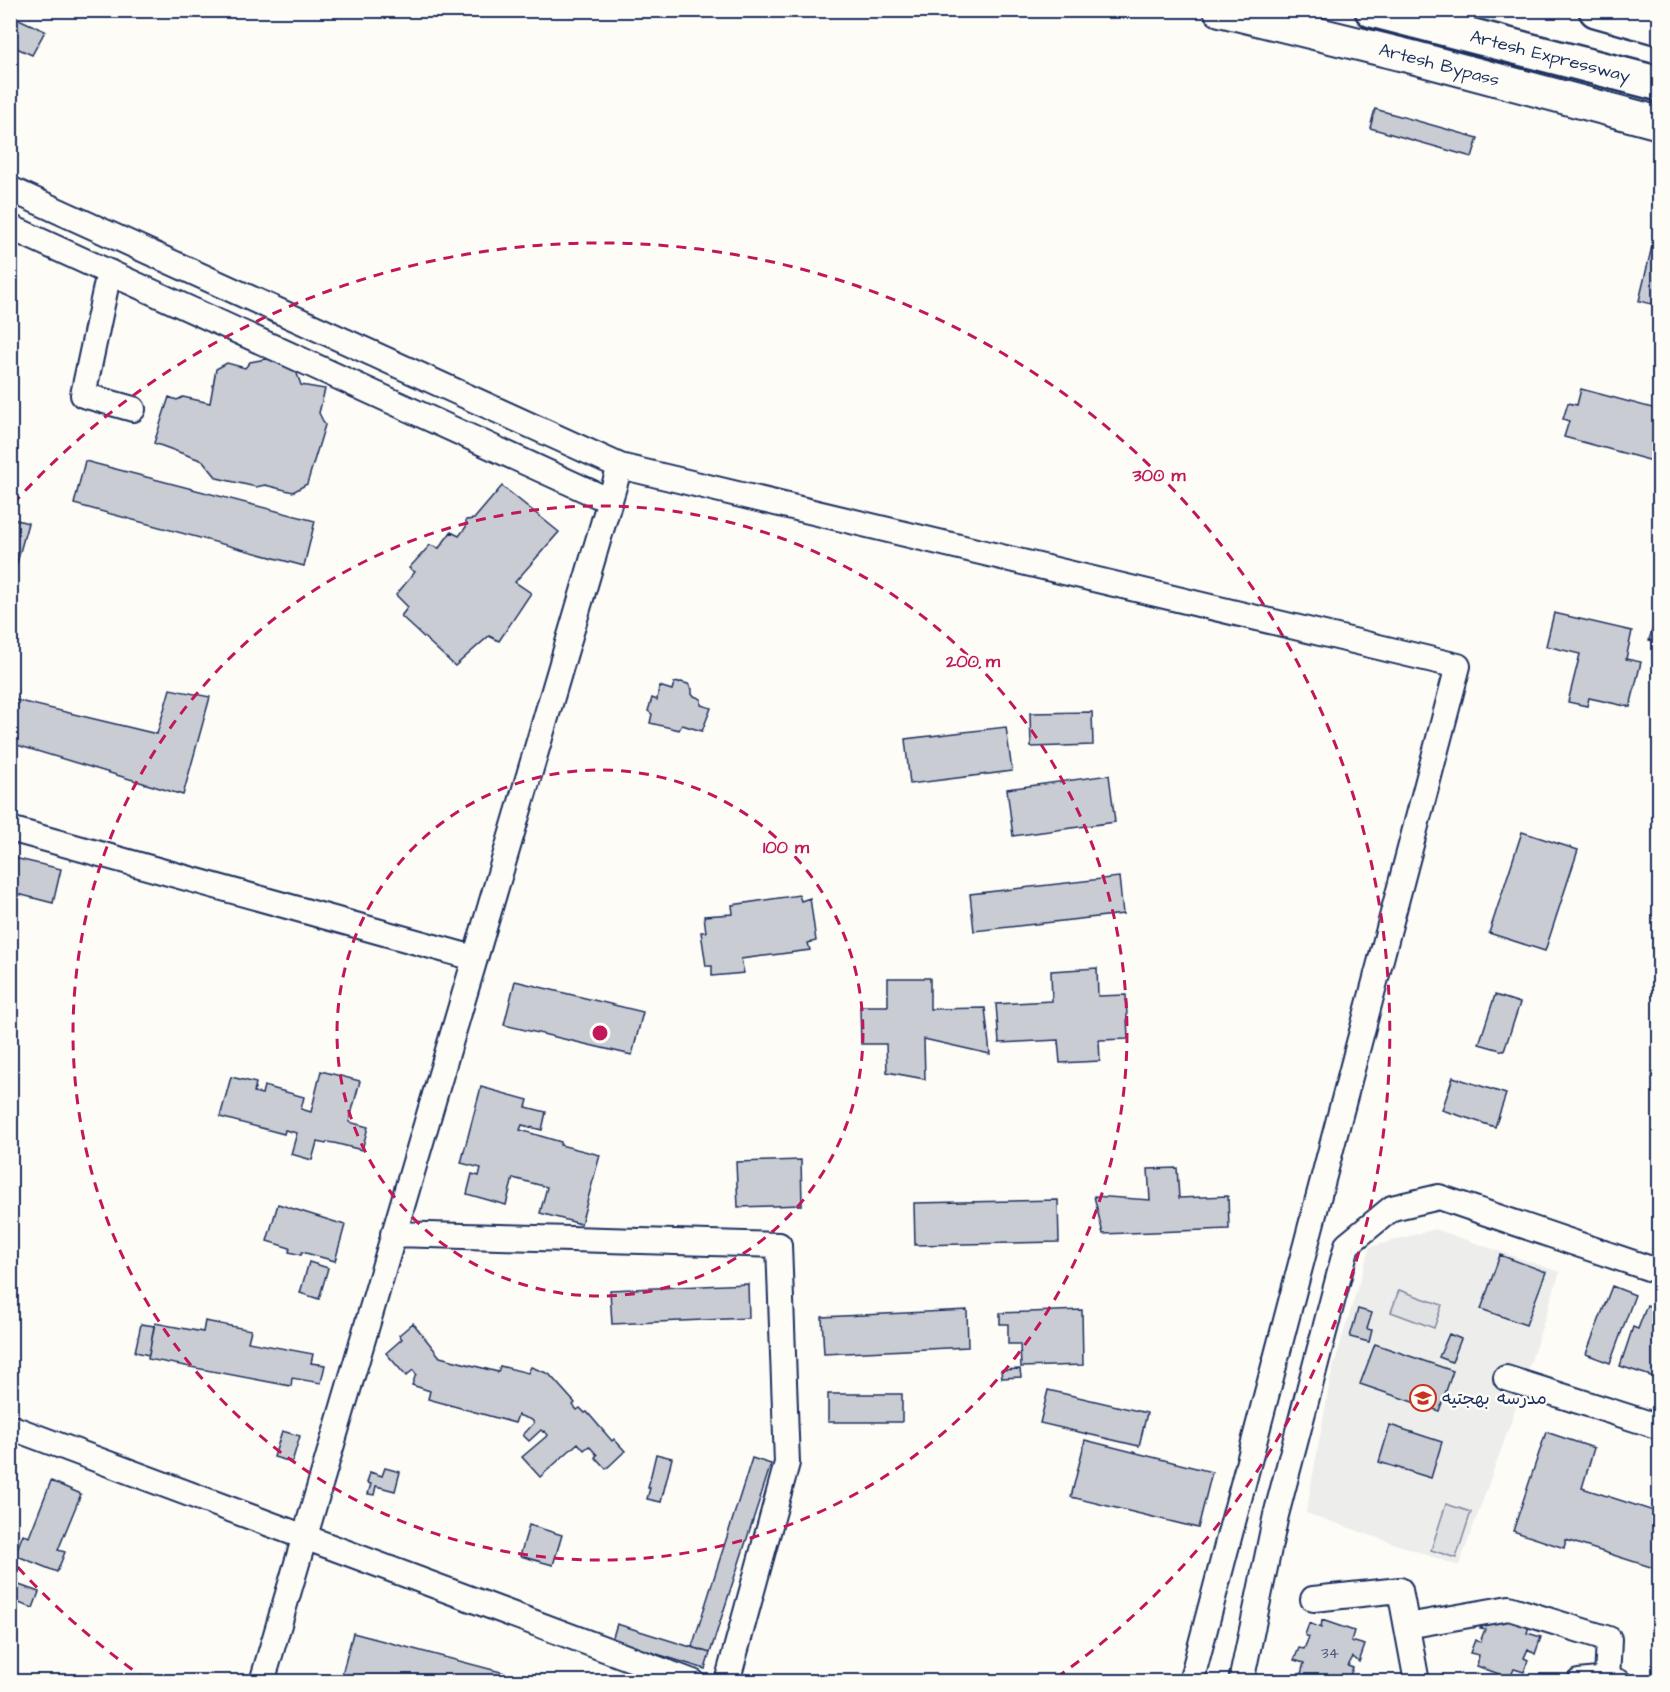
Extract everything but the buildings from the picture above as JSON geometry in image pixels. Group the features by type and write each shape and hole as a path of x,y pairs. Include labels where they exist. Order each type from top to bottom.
{"highway":[{"name":"Artesh Expressway","path":"1372,10 1659,84"},
{"path":"1596,10 1659,28"}],"main road":[{"name":"Artesh Bypass","path":"1220,10 1412,57 1659,123"}],"street":[{"path":"10,189 620,466 1458,666 1191,1682"},
{"path":"10,227 610,501"},
{"path":"109,272 83,395 133,410"},
{"path":"262,1682 620,466"},
{"path":"10,829 474,958"},
{"path":"1241,1682 1276,1515 1347,1245 1392,1208 1440,1197 1659,1272"},
{"path":"393,1234 779,1245 787,1463 727,1682"},
{"path":"1506,1378 1659,1427"},
{"path":"10,1427 693,1682"},
{"path":"1313,1599 1400,1590 1417,1682"},
{"path":"1407,1626 1509,1608 1609,1639 1613,1681 1579,1682"}],"shaded area":[{"name":"مدرسه بهجتیه","path":"1435,1229 1560,1272 1510,1425 1459,1566 1306,1513 1332,1371 1370,1247"},
{"path":"1399,1290 1442,1305 1434,1328 1391,1312"},
{"path":"1446,1504 1471,1512 1456,1558 1431,1550"}],"place":[{"name":"مدرسه بهجتیه","path":"1423,1398"}]}
